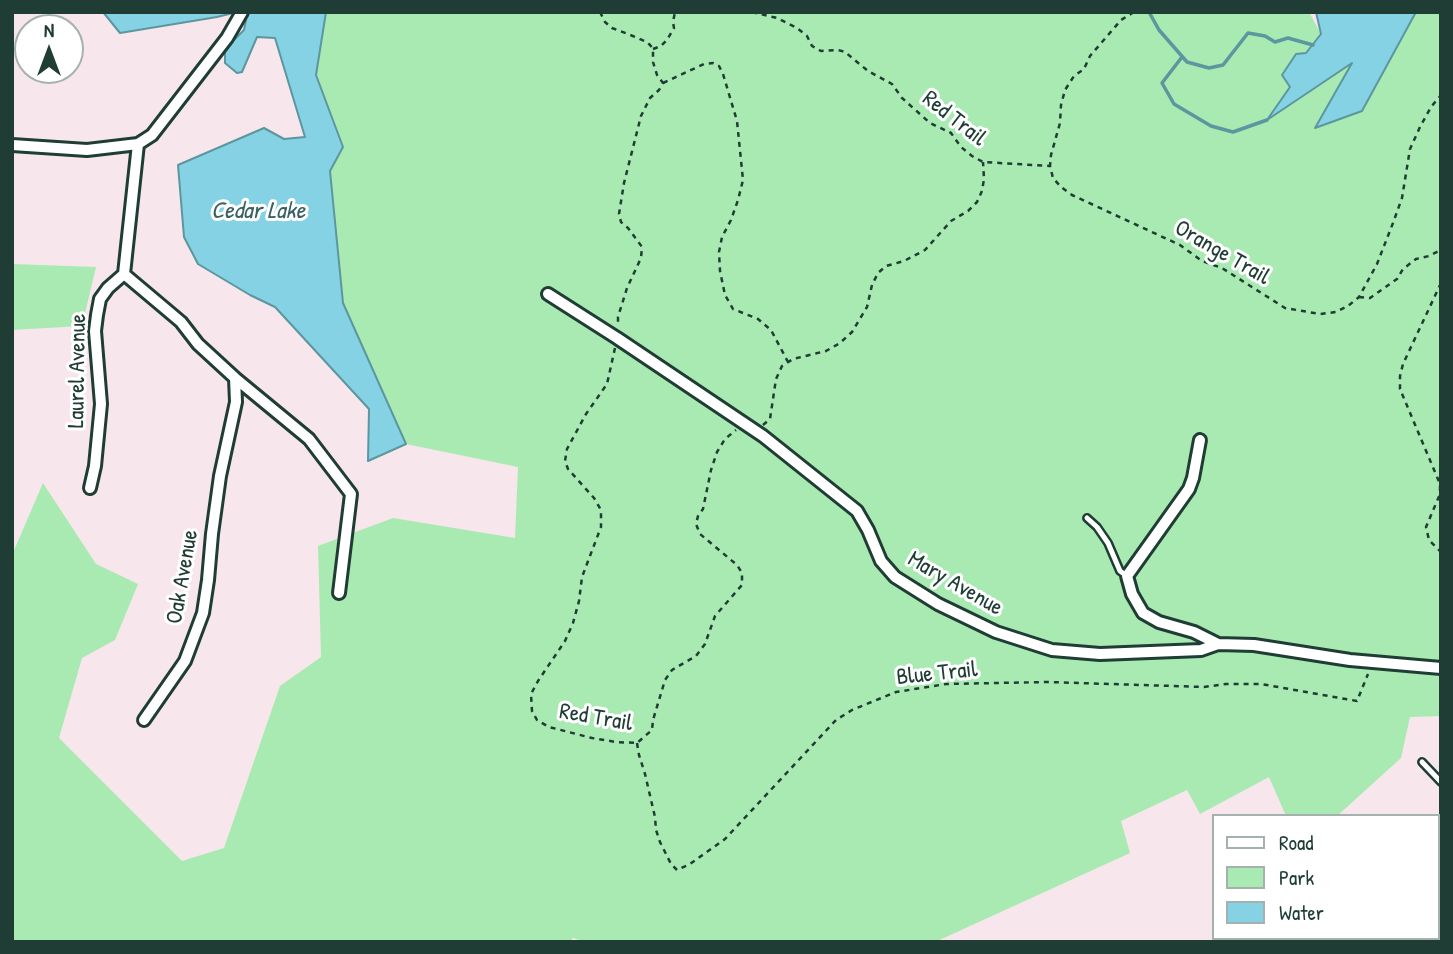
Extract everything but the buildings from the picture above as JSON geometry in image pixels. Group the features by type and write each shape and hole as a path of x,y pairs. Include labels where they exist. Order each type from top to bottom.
{"street":[{"path":"12,145 86,150 138,144 152,135 240,17"},
{"path":"138,144 125,269 181,322 198,344 309,439 351,494 339,593"},
{"name":"Laurel Avenue","path":"90,488 95,466 101,404 95,331 97,315 100,299 125,269"},
{"name":"Mary Avenue","path":"548,294 752,428 837,494 857,511 881,561 895,577 938,604 996,632 1052,650 1100,654 1201,650 1218,643 1254,645 1376,663 1441,668"},
{"name":"Oak Avenue","path":"144,720 185,661 203,613 221,469 236,402 235,378"},
{"path":"1200,440 1189,489 1127,576 1132,594 1143,613 1159,622 1194,632 1218,643"}],"lane":[{"path":"1087,519 1097,527 1121,571 1127,576"},
{"path":"1422,762 1441,782"}],"path":[{"path":"600,12 612,28 647,42 653,50 653,62 663,83 704,64 719,66 737,121 743,180 719,252 725,295 733,309 758,319 771,330 788,362"},
{"path":"653,50 667,40 674,28 676,12"},
{"name":"Red Trail","path":"663,83 650,98 641,116 619,214 621,222 642,247 641,258 627,288 618,317 617,338 607,384 598,394 574,436 567,449 565,461 568,469 601,510 601,527 582,577 573,623 565,641 531,694 532,711 537,720 549,727 592,738 637,743 652,730 665,680 673,670 696,656 705,644 715,617 742,585 742,573 737,565 700,534 695,524 703,509 717,452 734,431 761,426 770,419 776,379 782,366 793,359 827,351 852,332 867,307 878,273 886,266 904,261 925,250 951,221 968,211 976,202 984,179 983,162 961,147 951,133 930,122 902,98 892,85 868,71 845,52 821,51 812,46 807,36 797,28 777,18 752,12"},
{"path":"983,162 1050,166 1065,90 1121,20 1134,12"},
{"path":"1441,95 1431,107 1410,149 1402,198 1377,264 1359,297 1370,298 1397,279 1403,269 1416,259 1441,250"},
{"name":"Orange Trail","path":"1050,166 1053,178 1072,195 1180,245 1202,261 1222,268 1285,308 1320,314 1336,312 1359,297"},
{"path":"1441,283 1403,364 1400,389 1440,484 1440,494 1426,527 1429,540 1441,552"},
{"name":"Blue Trail","path":"637,743 656,830 671,864 677,870 725,839 836,720 865,704 896,692 946,684 1048,682 1204,687 1261,684 1357,701 1364,681 1376,663"}],"green space":[{"path":"326,12 1309,12 1321,34 1291,87 1269,118 1354,61 1316,127 1362,111 1416,12 1441,12 1441,716 1410,717 1401,758 1339,814 1285,814 1269,777 1200,814 1187,790 1121,821 1130,853 935,942 586,942 573,938 570,942 12,942 12,555 43,483 96,564 138,584 115,640 82,658 59,738 182,861 224,848 280,686 321,657 318,546 393,518 515,538 518,467 406,444 343,303 330,171 343,147 316,75"},
{"path":"12,264 96,267 82,326 12,330"}],"water":[{"name":"Cedar Lake","path":"103,12 326,12 316,75 343,147 330,171 343,303 406,444 368,461 369,409 275,307 198,264 184,237 178,165 264,128 284,139 305,137 275,38 257,37 242,72 237,73 225,63 225,52 244,30 246,20 233,13 120,33"},
{"path":"1316,12 1416,12 1362,111 1315,128 1352,63 1267,120 1290,87 1282,75 1296,54 1306,53 1321,34"}],"waterway":[{"path":"1149,12 1159,30 1187,62 1209,68 1223,65 1248,33 1265,36 1275,42 1288,38 1313,45"},
{"path":"1182,57 1162,83 1174,104 1211,126 1233,132 1267,120"}]}
